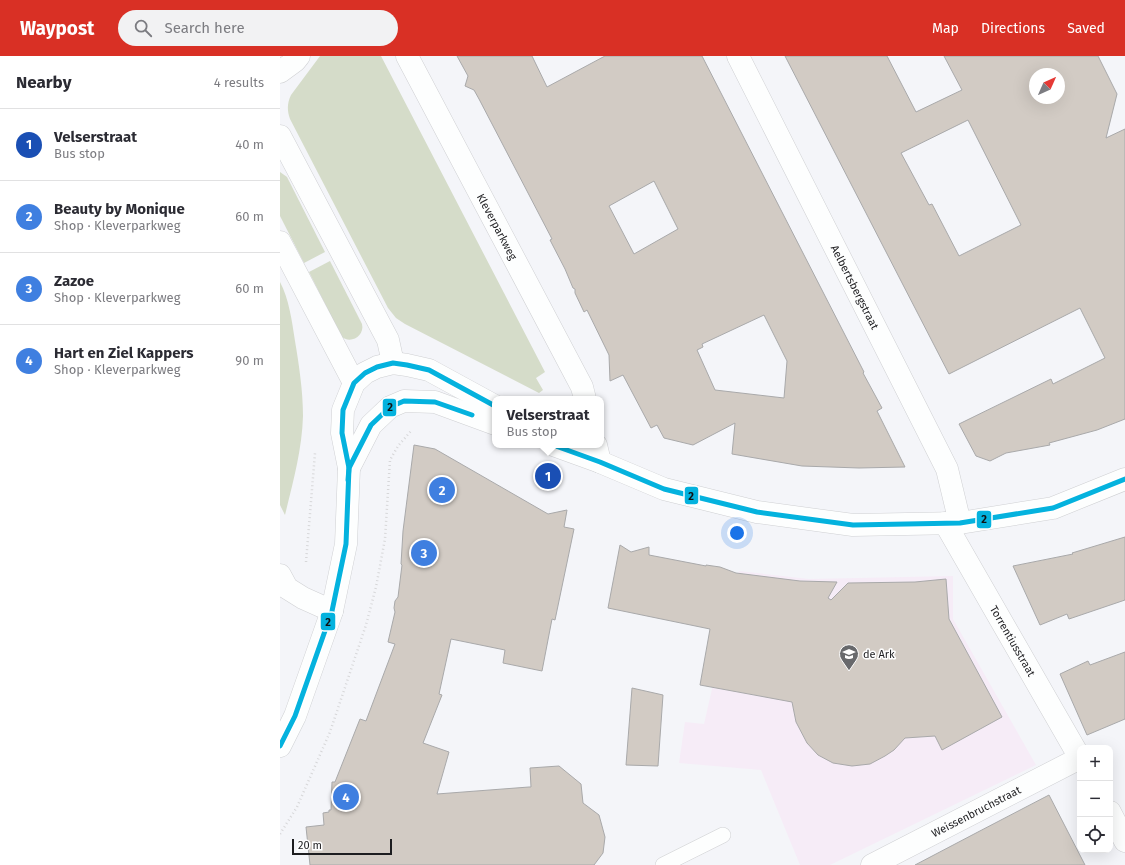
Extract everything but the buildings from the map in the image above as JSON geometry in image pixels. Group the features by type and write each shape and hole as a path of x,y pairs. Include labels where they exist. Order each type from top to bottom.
{"street":[{"path":"280,72 295,61 299,56"},
{"name":"Kleverparkweg","path":"407,56 582,387 584,396"},
{"name":"Aelbertsbergstraat","path":"738,56 947,469 953,523"},
{"path":"280,136 388,340 393,364"},
{"path":"280,242 354,383"},
{"path":"280,746 296,716 332,611 346,544 349,468 342,433 343,410 354,383 366,373 378,367 393,364 407,365 429,370 492,404"},
{"path":"349,468 371,425 390,407 404,400 436,402 492,423"},
{"path":"568,448 598,454"},
{"path":"578,448 598,454 664,488 757,512 853,525 953,523 1053,508 1125,479"},
{"name":"Torrentiusstraat","path":"953,523 1077,752"},
{"path":"280,575 287,588 303,598 332,611"},
{"name":"Weissenbruchstraat","path":"872,865 1077,760"},
{"path":"1113,817 1125,841"}],"lane":[{"path":"663,865 723,835"}],"path":[{"path":"280,834 297,807 330,732 366,624 376,588 385,539 390,460 398,446 413,428"}],"shaded area":[{"name":"de Ark","path":"739,571 809,579 953,576 953,619 1036,765 830,865 800,865 761,770 679,763 685,722 704,724"}],"green space":[{"path":"320,56 381,56 545,372 536,378 543,390 539,393 405,324 396,318 388,308 289,116 288,104 291,95"},
{"path":"280,172 287,177 325,252 304,263 280,216"},
{"path":"330,261 362,324 361,332 356,338 348,340 341,336 309,272"},
{"path":"280,282 286,296 291,318 302,388 303,407 299,454 285,515 280,505"}],"transit line":[{"name":"2","path":"280,746 295,716 332,611 346,544 349,468 342,433 343,410 354,383 365,373 377,367 393,363 407,365 429,370 492,404"},
{"name":"2","path":"348,480 349,468 371,425 390,407 404,401 435,402 472,415"},
{"name":"2","path":"561,448 600,462 664,489 757,512 853,525 960,523 1053,508 1125,479"}],"place":[{"name":"Velserstraat","path":"548,476"},
{"name":"Beauty by Monique","path":"442,490"},
{"name":"Zazoe","path":"424,553"},
{"name":"de Ark","path":"849,671"},
{"name":"Hart en Ziel Kappers","path":"346,797"}]}
